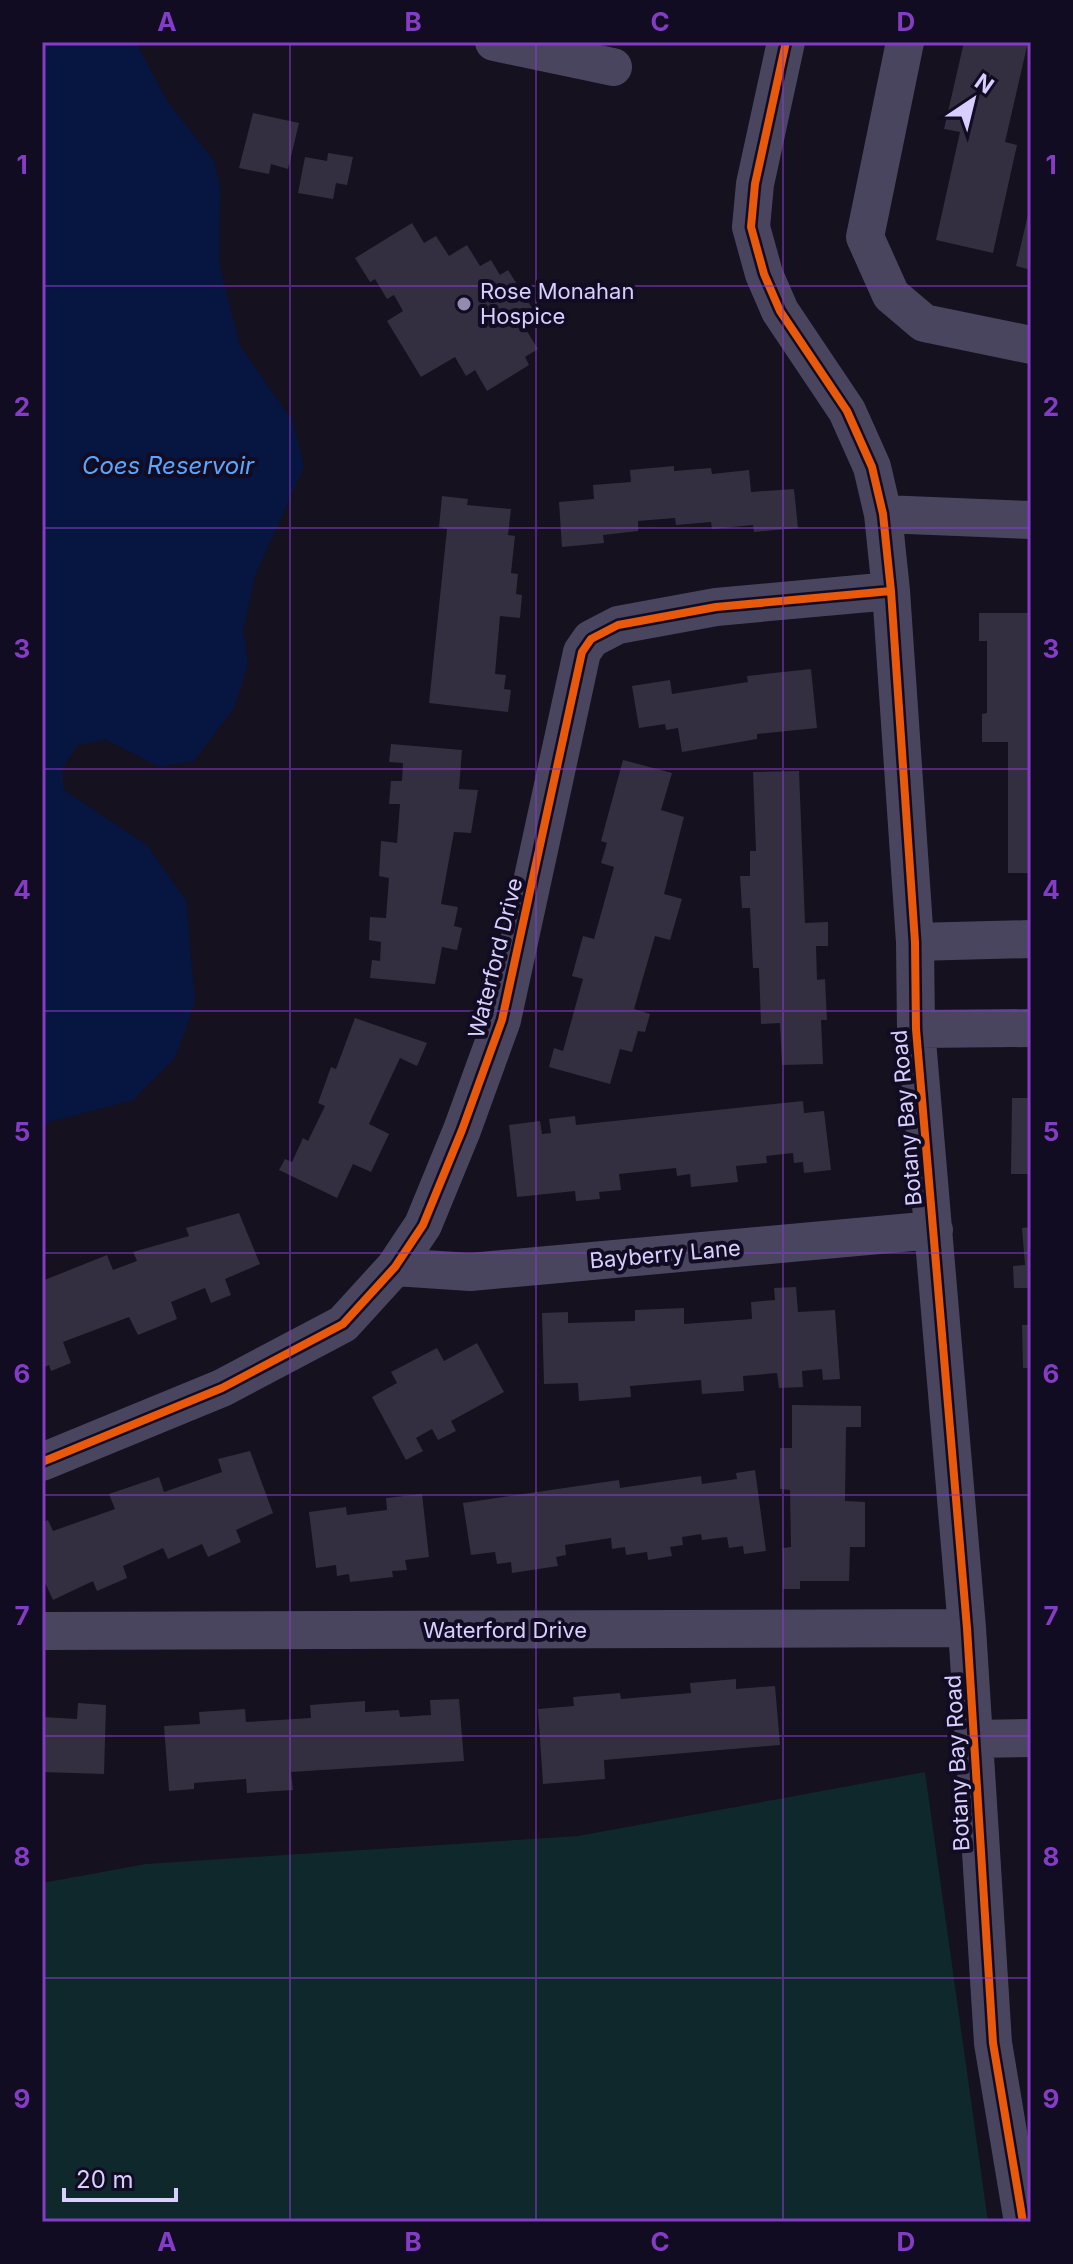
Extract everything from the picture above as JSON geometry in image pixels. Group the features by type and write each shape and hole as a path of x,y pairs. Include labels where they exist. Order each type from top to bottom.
{"street":[{"path":"494,42 613,67"},
{"name":"Botany Bay Road","path":"786,42 755,184 751,227 764,274 780,311 847,411 872,467 883,514 915,942 916,1029 967,1628 993,2043 1023,2222"},
{"path":"905,42 865,237 891,295 924,323 1031,345"},
{"path":"883,514 1031,520"},
{"name":"Waterford Drive","path":"42,1462 222,1388 343,1324 395,1267 423,1225 502,1020 582,652 591,639 618,625 716,607 891,591"},
{"path":"915,942 1031,939"},
{"path":"916,1029 1031,1028"},
{"name":"Bayberry Lane","path":"395,1267 470,1272 934,1230"},
{"name":"Waterford Drive","path":"42,1631 967,1628"},
{"path":"972,1739 1031,1738"}],"green space":[{"path":"925,1772 988,2222 42,2222 42,1883 146,1864 578,1836"}],"water":[{"name":"Coes Reservoir","path":"42,42 136,42 167,101 214,161 220,189 219,264 240,346 292,420 304,467 255,576 243,630 248,664 234,708 194,761 159,767 106,740 78,745 62,768 64,790 148,846 186,901 195,1002 175,1058 133,1100 42,1124"}],"building":[{"path":"964,42 1028,42 1005,142 1017,145 993,253 936,240 960,132 944,129"},
{"path":"253,113 299,123 288,169 271,164 269,174 239,168"},
{"path":"328,153 353,157 347,185 336,183 333,199 298,193 305,157 327,161"},
{"path":"1031,206 1031,270 1016,266"},
{"name":"Rose Monahan Hospice","path":"412,223 424,243 436,236 449,256 467,245 480,266 491,260 500,275 508,270 532,308 518,317 538,349 525,357 529,365 487,391 475,370 466,376 455,357 421,377 387,321 403,311 394,295 387,299 375,279 370,282 355,258"},
{"path":"674,466 674,471 711,468 712,474 749,470 751,492 794,489 798,528 754,532 753,525 712,529 711,522 676,525 675,518 638,521 638,531 603,535 604,543 562,547 559,502 594,499 593,485 631,482 630,470"},
{"path":"442,496 468,499 467,505 511,509 508,535 515,536 511,573 518,574 516,594 522,595 520,618 500,616 495,674 506,675 504,689 511,690 508,712 429,703 447,529 439,527"},
{"path":"979,613 1031,613 1031,873 1008,873 1008,742 982,742 982,714 987,713 987,641 979,641"},
{"path":"811,669 817,728 757,734 757,739 682,752 678,728 666,730 665,724 639,728 632,686 670,680 672,694 748,682 747,676"},
{"path":"391,744 462,750 459,789 478,790 471,833 454,832 441,904 458,907 454,926 462,928 457,950 442,947 435,984 370,978 372,960 380,961 381,942 369,940 370,917 386,918 389,878 379,876 381,841 397,843 400,804 389,804 391,781 402,781 403,763 389,762"},
{"path":"623,760 672,773 661,810 684,817 664,894 682,899 670,940 655,936 634,1009 650,1014 645,1032 638,1031 632,1052 620,1049 610,1084 549,1067 554,1048 563,1051 583,979 572,976 583,936 594,939 614,867 601,863 607,843 601,841"},
{"path":"799,771 805,923 828,922 828,946 816,946 817,980 825,979 827,1020 821,1020 823,1064 782,1065 780,1023 761,1024 759,968 753,968 750,908 742,908 740,876 750,876 750,851 756,851 753,772"},
{"path":"355,1018 427,1043 417,1066 400,1058 369,1124 389,1134 371,1172 353,1164 337,1198 279,1170 285,1159 292,1162 303,1138 308,1141 325,1106 318,1103 331,1067 336,1069"},
{"path":"1012,1098 1031,1098 1031,1174 1011,1174"},
{"path":"803,1101 804,1113 824,1111 831,1170 804,1173 803,1162 794,1163 793,1153 766,1156 767,1163 736,1166 738,1182 691,1187 690,1174 677,1176 676,1168 619,1174 621,1190 599,1192 600,1199 576,1201 575,1191 517,1197 509,1125 540,1121 542,1134 551,1133 549,1119 575,1116 576,1125"},
{"path":"239,1213 260,1264 225,1279 231,1295 211,1303 205,1288 171,1302 177,1319 138,1335 129,1317 63,1342 71,1363 51,1371 49,1365 42,1368 42,1281 107,1255 113,1270 137,1261 133,1252 189,1236 186,1228"},
{"path":"1031,1227 1031,1288 1014,1288 1013,1266 1025,1265 1022,1228"},
{"path":"796,1287 798,1312 835,1310 840,1379 823,1380 822,1369 802,1371 803,1387 779,1388 777,1373 743,1376 744,1391 702,1394 701,1380 630,1386 631,1397 579,1401 578,1383 544,1384 542,1313 568,1312 568,1323 635,1321 635,1310 684,1308 684,1324 752,1319 751,1302 775,1300 774,1288"},
{"path":"1022,1325 1031,1325 1031,1368 1023,1368"},
{"path":"477,1343 504,1392 451,1421 456,1431 438,1440 432,1429 416,1438 423,1451 406,1460 372,1397 397,1383 391,1372 437,1348 444,1361"},
{"path":"792,1405 861,1406 861,1427 846,1427 845,1501 865,1502 865,1547 850,1547 849,1581 800,1581 800,1589 783,1589 783,1548 791,1547 790,1490 780,1489 780,1448 792,1448"},
{"path":"250,1451 273,1513 236,1530 241,1542 208,1557 202,1544 168,1559 163,1548 123,1566 127,1578 97,1591 93,1581 53,1600 42,1576 42,1523 48,1520 53,1531 115,1509 109,1494 159,1477 164,1492 222,1472 218,1459"},
{"path":"755,1470 766,1551 744,1554 743,1546 729,1548 727,1537 702,1540 701,1534 682,1537 683,1545 670,1547 672,1556 648,1560 647,1552 626,1555 625,1547 612,1549 611,1538 565,1545 566,1555 556,1557 558,1566 512,1573 511,1562 497,1564 495,1552 471,1555 463,1503 619,1480 620,1488 701,1476 702,1484 737,1479 736,1473"},
{"path":"422,1494 429,1557 405,1560 407,1570 392,1571 393,1577 350,1582 349,1574 337,1576 336,1565 316,1568 309,1512 346,1507 347,1515 387,1510 386,1498"},
{"path":"736,1679 736,1689 775,1686 780,1745 604,1760 605,1779 543,1784 538,1709 574,1706 573,1697 620,1693 621,1699 691,1693 690,1683"},
{"path":"459,1699 464,1761 291,1772 293,1790 247,1793 246,1779 194,1783 194,1789 169,1791 164,1726 200,1724 199,1712 245,1709 246,1722 311,1718 310,1705 365,1701 365,1712 399,1710 400,1717 431,1715 430,1700"},
{"path":"78,1703 106,1705 104,1774 42,1772 42,1717 77,1719"}],"cycle path":[{"path":"786,42 755,184 751,227 764,274 780,311 847,411 872,467 883,514 915,942 916,1029 967,1628 993,2043 1023,2222"},
{"path":"42,1462 222,1388 343,1324 395,1267 423,1225 502,1020 582,652 591,639 618,625 716,607 891,591"}],"place":[{"name":"Rose Monahan Hospice","path":"464,304"}]}
